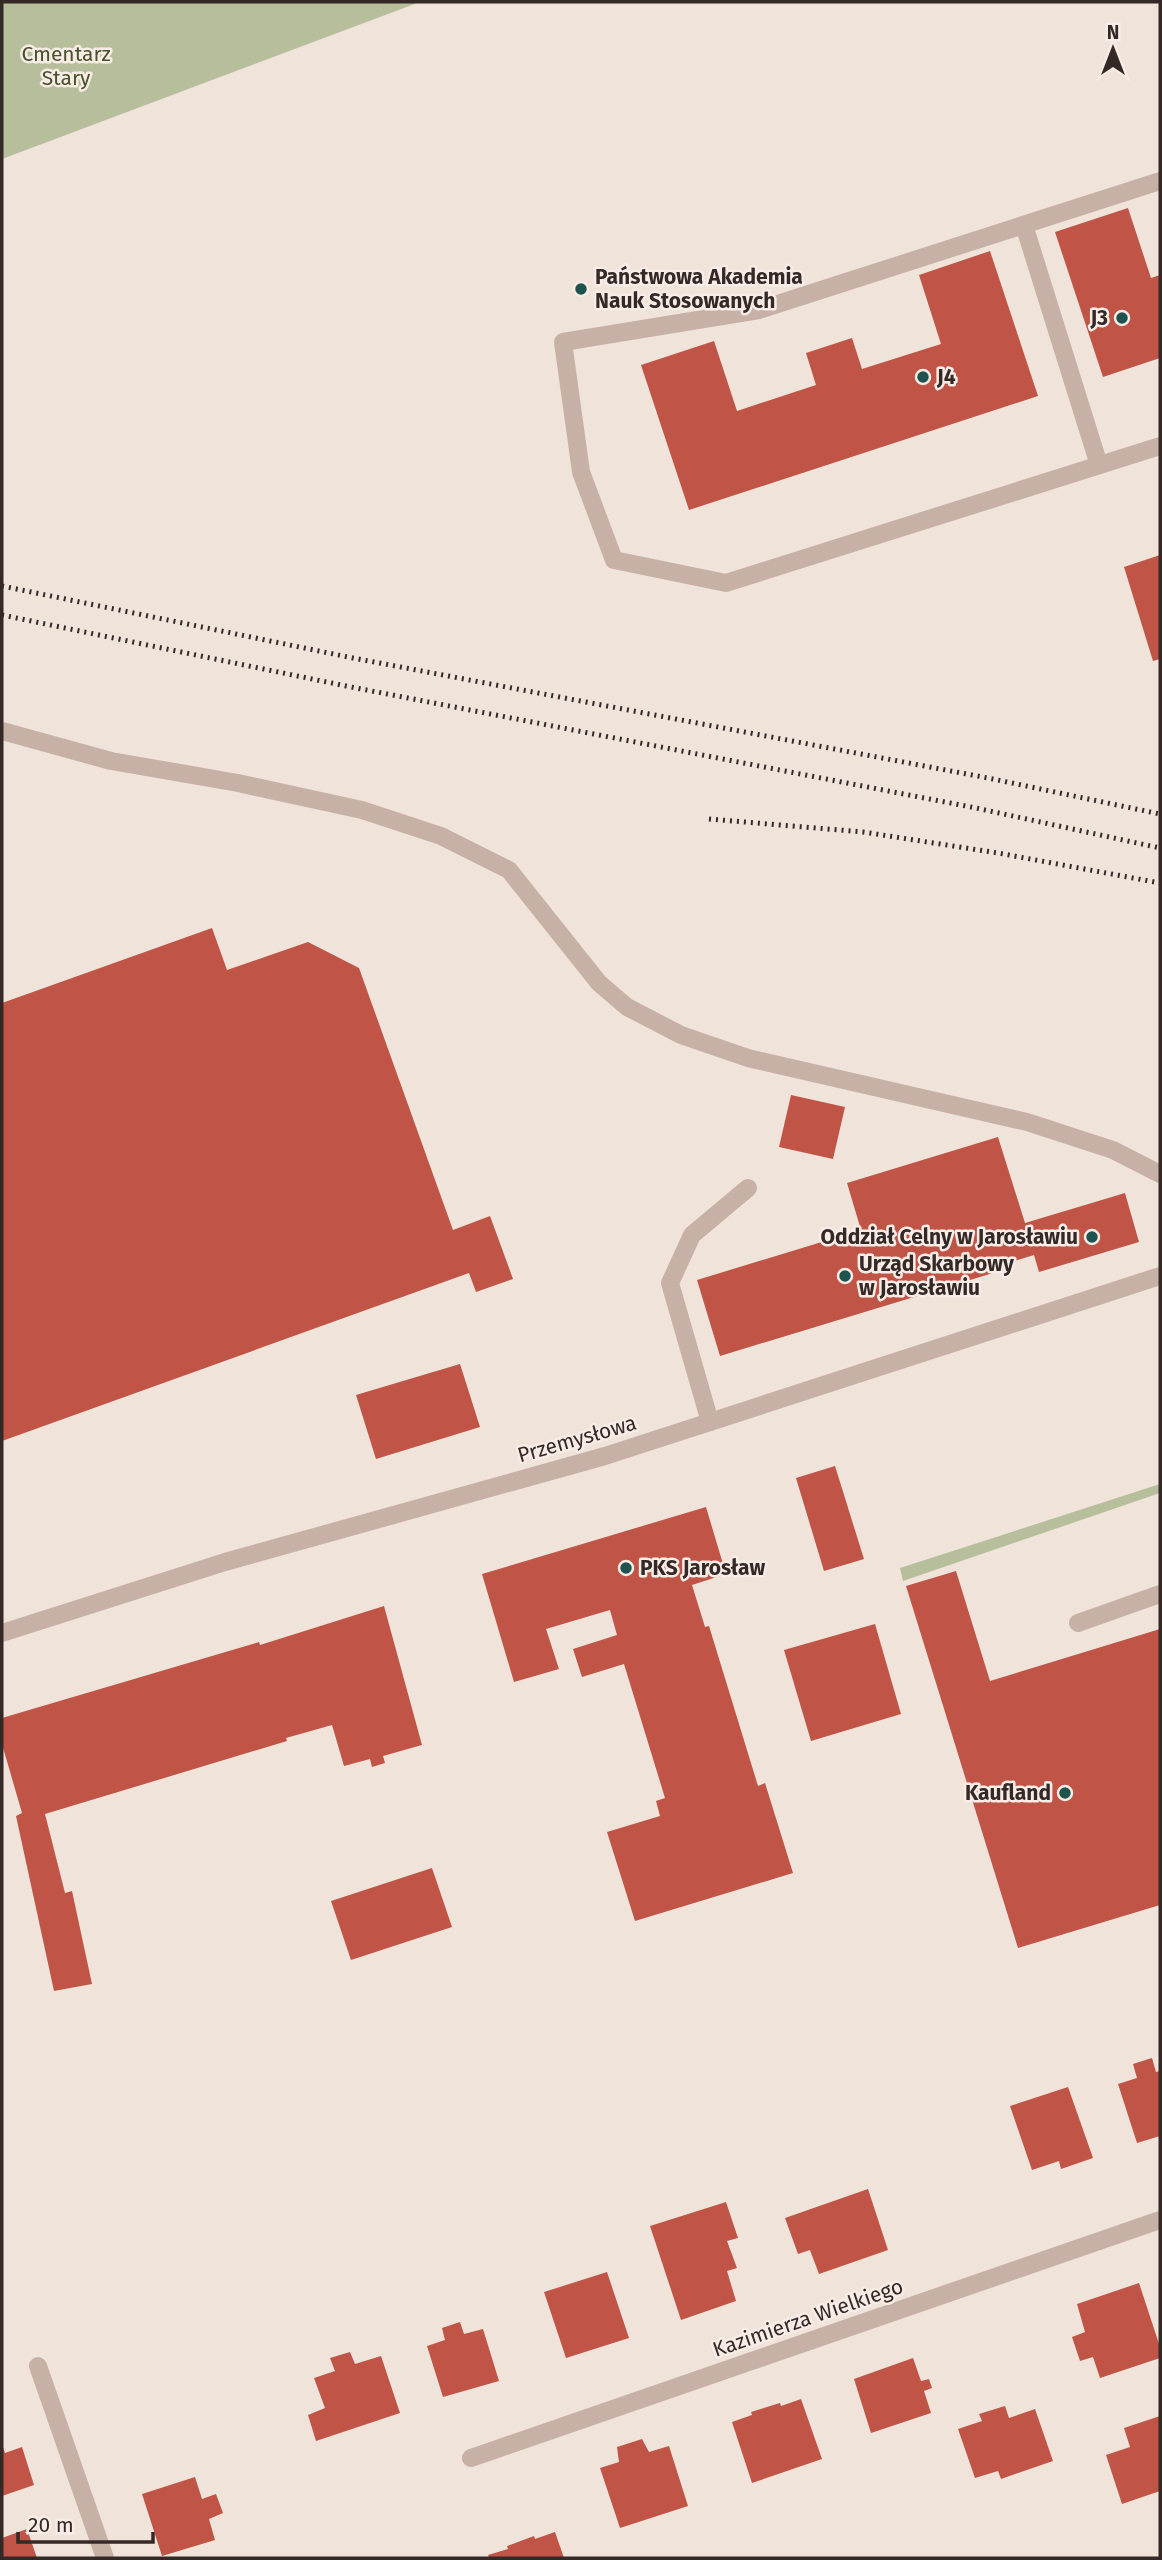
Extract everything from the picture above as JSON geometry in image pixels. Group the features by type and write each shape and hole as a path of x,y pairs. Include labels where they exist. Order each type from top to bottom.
{"street":[{"path":"1160,181 759,310 563,342 581,472 614,560 726,583 1160,446"},
{"path":"1024,225 1099,465"},
{"path":"2,731 111,761 238,783 362,810 440,836 509,870 599,983 627,1007 681,1035 748,1058 1027,1122 1113,1150 1160,1174"},
{"path":"710,1422 670,1283 692,1235 748,1188"},
{"name":"Przemysłowa","path":"2,1633 225,1562 592,1460 1160,1276"},
{"path":"1078,1623 1160,1594"},
{"name":"Kazimierza Wielkiego","path":"471,2458 1160,2220"},
{"path":"38,2366 105,2558"}],"green space":[{"name":"Cmentarz Stary","path":"2,2 420,2 2,159"},
{"path":"1160,1484 1160,1493 903,1581 900,1568"}],"building":[{"name":"J3","path":"1128,208 1151,278 1160,275 1160,358 1103,377 1055,232"},
{"name":"J4","path":"990,251 1038,396 689,510 641,365 714,341 737,411 816,385 806,353 852,338 862,369 941,344 919,275"},
{"path":"1160,555 1160,659 1153,661 1124,567"},
{"path":"212,928 227,970 308,942 359,968 453,1230 490,1216 513,1279 476,1292 469,1273 2,1441 2,1003"},
{"path":"791,1095 845,1107 833,1159 779,1147"},
{"path":"998,1137 1025,1223 1125,1193 1139,1242 1039,1272 1034,1255 991,1268 993,1273 720,1356 697,1280 861,1230 847,1183"},
{"path":"460,1364 480,1427 376,1459 356,1395"},
{"path":"835,1466 864,1559 824,1571 796,1478"},
{"path":"706,1507 726,1574 692,1585 705,1627 709,1626 758,1786 765,1783 793,1873 635,1921 607,1832 660,1816 656,1801 665,1798 624,1664 582,1677 573,1649 617,1635 610,1610 546,1629 559,1669 514,1682 482,1574"},
{"name":"Kaufland","path":"956,1571 990,1681 1160,1629 1160,1905 1018,1948 906,1586"},
{"path":"384,1606 422,1745 383,1756 385,1763 372,1767 370,1759 344,1766 332,1725 45,1814 65,1893 72,1891 92,1984 54,1991 16,1816 22,1813 2,1744 2,1718 259,1642 260,1645"},
{"path":"875,1624 901,1714 811,1741 784,1650"},
{"path":"432,1868 452,1927 351,1960 331,1901"},
{"path":"1152,2058 1156,2072 1160,2071 1160,2136 1137,2143 1118,2084 1137,2078 1133,2064"},
{"path":"1068,2087 1093,2158 1061,2169 1059,2161 1032,2170 1010,2106"},
{"path":"868,2189 888,2250 819,2274 810,2250 798,2254 785,2218"},
{"path":"726,2202 738,2238 727,2241 737,2268 727,2271 736,2301 681,2320 650,2226"},
{"path":"607,2272 629,2338 566,2358 544,2292"},
{"path":"1139,2283 1160,2347 1160,2358 1100,2378 1093,2357 1080,2361 1072,2337 1085,2332 1077,2304"},
{"path":"460,2322 464,2334 483,2329 499,2381 443,2397 427,2346 445,2340 442,2328"},
{"path":"350,2352 355,2364 381,2356 400,2413 316,2441 308,2415 325,2408 314,2378 335,2371 330,2358"},
{"path":"913,2358 921,2381 929,2379 932,2388 924,2391 931,2413 871,2433 854,2379"},
{"path":"801,2399 822,2459 752,2483 732,2422 752,2415 751,2412"},
{"path":"1005,2406 1009,2418 1035,2409 1053,2461 1001,2479 998,2471 975,2478 958,2429 982,2421 979,2414"},
{"path":"1160,2416 1160,2491 1122,2504 1106,2455 1130,2447 1124,2428"},
{"path":"642,2439 649,2452 669,2446 688,2506 620,2528 600,2468 619,2462 617,2447"},
{"path":"2,2444 5,2453 22,2447 34,2485 2,2496"},
{"path":"195,2477 202,2499 216,2494 223,2513 209,2519 215,2540 162,2556 142,2494"},
{"path":"27,2529 37,2558 2,2558 2,2538"},
{"path":"555,2532 564,2558 489,2558 488,2555 508,2549 507,2546"}],"railway":[{"path":"2,586 353,658 988,778 1160,814"},
{"path":"2,615 346,686 976,808 1160,848"},
{"path":"709,819 863,832 998,853 1160,883"}],"place":[{"name":"Państwowa Akademia Nauk Stosowanych","path":"581,289"},
{"name":"J3","path":"1122,318"},
{"name":"J4","path":"923,377"},
{"name":"Oddział Celny w Jarosławiu","path":"1092,1237"},
{"name":"Urząd Skarbowy w Jarosławiu","path":"845,1276"},
{"name":"PKS Jarosław","path":"626,1568"},
{"name":"Kaufland","path":"1065,1793"}]}
